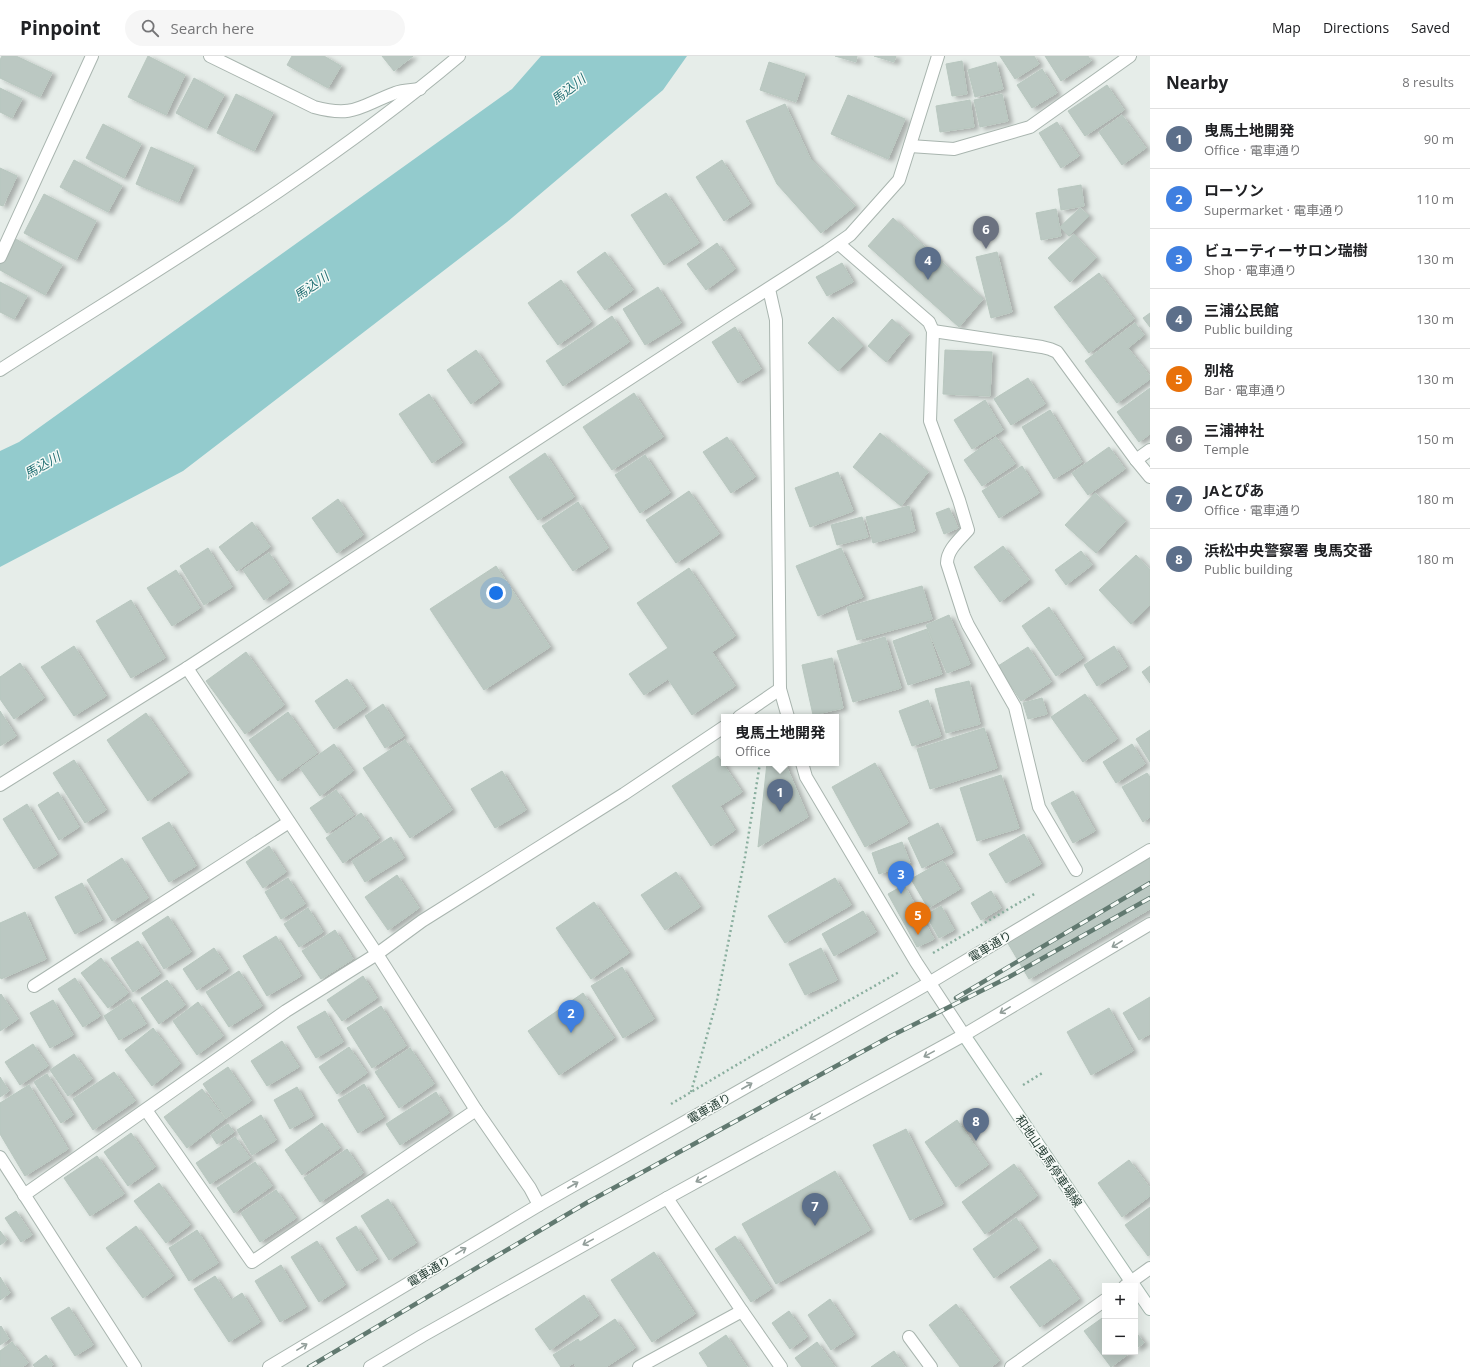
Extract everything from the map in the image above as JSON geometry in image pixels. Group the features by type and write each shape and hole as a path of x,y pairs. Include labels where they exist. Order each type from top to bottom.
{"street":[{"path":"0,257 92,56"},
{"path":"210,56 314,107 330,112 344,112 359,109 396,92 420,89"},
{"path":"0,370 253,208 321,162 420,89 459,56"},
{"path":"0,785 187,668 850,235 899,180 938,56"},
{"path":"910,146 954,149 1030,127 1130,56"},
{"path":"838,244 929,322 933,331 930,421 961,506 968,530 950,551 947,557 947,563 968,625 1015,707 1039,807 1076,870"},
{"path":"769,289 776,320 780,690 787,714"},
{"path":"933,331 1042,347 1057,352 1150,477"},
{"path":"1136,460 1150,450"},
{"path":"187,668 377,954 476,1110 530,1188 538,1204"},
{"path":"744,714 780,690"},
{"path":"24,1195 286,1011 377,954 422,921 624,794 721,729"},
{"name":"和地山曳馬停車場線","path":"803,766 806,777 929,983 1131,1283"},
{"path":"34,986 289,822"},
{"name":"電車通り","path":"269,1367 538,1204 929,983 1150,850"},
{"path":"370,1367 429,1332 667,1198 964,1035 1150,924"},
{"path":"146,1110 252,1262 476,1110"},
{"path":"0,1157 135,1367"},
{"path":"667,1198 781,1367"},
{"path":"1134,1283 1150,1268"},
{"name":"和地山曳馬停車場線","path":"1138,1293 1150,1309"},
{"path":"1011,1367 1102,1302"},
{"path":"639,1367 742,1311"},
{"path":"909,1337 930,1367"}],"path":[{"path":"691,1092 717,1000 745,857 760,766"},
{"path":"1013,964 1059,937"},
{"path":"670,1105 755,1054 916,962"},
{"path":"1019,1087 1044,1072"}],"water":[{"name":"馬込川","path":"541,56 687,56 663,90 507,222 183,471 0,567 0,451 19,442 512,89"}],"building":[{"path":"2,56 16,56 52,73 40,97 0,78 0,60"},
{"path":"148,56 185,75 166,115 128,97"},
{"path":"292,56 324,56 341,66 328,88 287,65"},
{"path":"382,56 413,56 394,71"},
{"path":"835,56 857,56 856,62"},
{"path":"874,56 896,56 894,62"},
{"path":"1000,56 1034,56 1039,64 1015,79"},
{"path":"1045,56 1088,56 1091,61 1061,81"},
{"path":"962,61 967,94 952,96 946,64"},
{"path":"769,62 805,74 796,102 760,90"},
{"path":"996,62 1003,89 975,97 968,70"},
{"path":"1042,69 1057,93 1032,108 1017,85"},
{"path":"194,78 224,95 206,129 176,113"},
{"path":"1107,85 1124,110 1085,136 1068,111"},
{"path":"0,88 22,99 12,118 0,112"},
{"path":"236,94 273,113 254,151 217,133"},
{"path":"1002,94 1008,121 980,127 974,100"},
{"path":"848,95 905,119 888,159 831,134"},
{"path":"970,100 974,127 940,132 936,106"},
{"path":"785,104 810,158 855,206 821,233 777,184 746,121"},
{"path":"1122,115 1146,148 1122,165 1099,132"},
{"path":"1057,122 1079,156 1061,168 1039,133"},
{"path":"103,124 141,144 124,178 86,158"},
{"path":"151,147 194,166 178,202 136,184"},
{"path":"74,160 122,186 108,212 60,187"},
{"path":"722,160 750,204 724,221 696,177"},
{"path":"0,168 17,176 3,206 0,205"},
{"path":"1081,185 1084,206 1061,210 1058,189"},
{"path":"666,193 699,243 664,265 631,215"},
{"path":"44,194 96,221 76,260 24,233"},
{"path":"1080,208 1089,216 1069,236 1060,227"},
{"path":"1056,209 1061,236 1041,240 1036,213"},
{"path":"893,218 983,299 959,327 868,246"},
{"path":"1074,234 1096,258 1070,282 1048,258"},
{"path":"14,238 62,265 45,295 0,270 0,264"},
{"path":"717,243 735,269 706,290 687,264"},
{"path":"605,252 633,290 605,310 577,272"},
{"path":"997,252 1012,312 991,318 976,257"},
{"path":"842,263 853,282 827,296 816,277"},
{"path":"1099,273 1134,319 1089,353 1054,307"},
{"path":"561,280 591,322 558,345 528,303"},
{"path":"0,282 27,296 14,319 0,312"},
{"path":"658,287 681,323 645,345 623,309"},
{"path":"1150,313 1150,327 1143,318"},
{"path":"612,316 629,342 563,386 546,361"},
{"path":"833,317 863,346 838,371 808,343"},
{"path":"892,319 909,334 886,362 868,346"},
{"path":"1135,323 1144,335 1128,348 1150,376 1150,379 1117,403 1085,361"},
{"path":"735,327 761,369 738,383 712,342"},
{"path":"476,350 499,383 471,404 447,370"},
{"path":"945,350 992,352 990,396 943,394"},
{"path":"1028,378 1045,404 1011,425 994,399"},
{"path":"1150,388 1150,434 1139,442 1117,412"},
{"path":"634,393 663,437 612,470 583,427"},
{"path":"429,394 462,443 432,463 399,414"},
{"path":"985,400 1003,430 972,449 954,420"},
{"path":"1050,410 1082,462 1054,479 1022,427"},
{"path":"880,433 928,472 901,506 853,467"},
{"path":"727,437 755,477 731,493 703,452"},
{"path":"996,437 1015,464 982,486 964,460"},
{"path":"1109,447 1125,469 1088,495 1072,473"},
{"path":"545,453 574,497 538,520 509,477"},
{"path":"645,455 670,493 640,513 615,475"},
{"path":"1022,466 1039,493 999,518 982,491"},
{"path":"838,472 853,511 810,527 795,488"},
{"path":"689,491 719,534 676,563 646,520"},
{"path":"1095,493 1125,521 1096,553 1065,525"},
{"path":"338,499 363,535 337,553 312,518"},
{"path":"578,502 608,548 573,571 542,526"},
{"path":"909,506 915,531 873,543 866,517"},
{"path":"949,508 958,528 944,534 936,513"},
{"path":"862,517 868,537 837,545 831,525"},
{"path":"252,522 270,547 237,571 219,547"},
{"path":"1003,546 1029,580 1000,602 974,567"},
{"path":"208,548 232,587 204,605 180,566"},
{"path":"841,548 863,597 818,616 796,566"},
{"path":"1081,551 1092,565 1066,585 1055,570"},
{"path":"269,553 289,583 264,600 243,570"},
{"path":"1136,555 1150,570 1150,605 1131,624 1099,590"},
{"path":"496,566 550,647 484,690 430,609"},
{"path":"689,568 735,636 712,652 735,686 692,715 668,679 644,695 629,674 668,648 637,603"},
{"path":"176,570 200,608 172,626 147,588"},
{"path":"922,586 932,619 857,640 847,607"},
{"path":"131,600 165,658 131,678 96,621"},
{"path":"1049,607 1083,658 1056,676 1022,626"},
{"path":"949,615 970,664 947,673 926,625"},
{"path":"927,629 942,674 908,685 893,641"},
{"path":"885,637 901,688 853,702 837,651"},
{"path":"74,646 106,696 74,716 41,667"},
{"path":"1114,646 1127,667 1097,686 1084,665"},
{"path":"1028,647 1051,682 1021,701 998,666"},
{"path":"246,652 284,705 245,734 206,681"},
{"path":"832,658 843,708 813,714 802,665"},
{"path":"20,663 44,698 14,719 0,699 0,677"},
{"path":"1150,666 1150,683 1142,672"},
{"path":"347,679 366,707 334,729 315,701"},
{"path":"969,681 980,724 946,733 935,689"},
{"path":"1085,694 1117,739 1083,762 1051,717"},
{"path":"1042,698 1047,714 1028,719 1023,703"},
{"path":"928,700 941,736 912,746 899,711"},
{"path":"383,704 404,736 385,748 365,716"},
{"path":"0,711 16,736 0,746"},
{"path":"288,712 317,753 278,781 249,740"},
{"path":"146,713 188,773 148,801 107,740"},
{"path":"984,728 997,768 930,789 917,749"},
{"path":"1150,730 1150,762 1136,739"},
{"path":"405,740 452,810 410,838 363,768"},
{"path":"334,744 353,771 320,796 300,768"},
{"path":"1132,744 1145,764 1116,783 1103,762"},
{"path":"718,756 721,760 721,766 725,766 742,792 720,806 735,830 711,846 672,786"},
{"path":"74,760 106,810 85,823 53,773"},
{"path":"875,763 908,823 865,847 832,787"},
{"path":"767,766 786,766 808,817 758,847"},
{"path":"502,771 526,810 495,828 471,789"},
{"path":"1147,773 1150,777 1150,817 1143,822 1122,787"},
{"path":"1001,775 1019,828 977,841 960,788"},
{"path":"336,790 354,815 327,833 310,808"},
{"path":"1073,791 1095,831 1073,843 1051,803"},
{"path":"58,792 79,827 59,840 38,805"},
{"path":"27,804 57,855 34,869 3,819"},
{"path":"361,813 379,838 343,863 326,838"},
{"path":"169,822 196,866 169,882 142,838"},
{"path":"938,823 953,853 922,868 908,838"},
{"path":"1024,834 1041,864 1006,883 989,854"},
{"path":"391,837 404,858 365,882 352,861"},
{"path":"902,842 910,863 879,874 872,853"},
{"path":"269,846 286,872 263,888 246,862"},
{"path":"1150,857 1150,909 1029,979 1006,940"},
{"path":"122,858 148,898 112,921 87,880"},
{"path":"943,861 960,889 928,908 911,879"},
{"path":"676,872 700,907 665,930 641,895"},
{"path":"397,875 419,908 388,930 365,897"},
{"path":"288,878 305,904 281,919 265,892"},
{"path":"835,878 851,905 785,943 768,916"},
{"path":"82,883 102,920 75,934 55,897"},
{"path":"904,885 934,939 917,947 888,894"},
{"path":"991,891 1001,908 981,920 971,903"},
{"path":"594,902 629,953 591,979 556,928"},
{"path":"941,906 954,930 939,938 926,915"},
{"path":"308,908 323,932 299,947 284,924"},
{"path":"863,911 876,932 834,956 822,934"},
{"path":"25,912 46,959 1,979 0,923"},
{"path":"168,916 191,952 164,969 142,933"},
{"path":"335,930 353,959 321,979 302,951"},
{"path":"276,936 301,976 267,996 243,956"},
{"path":"138,941 160,974 133,992 111,958"},
{"path":"214,948 228,969 197,990 183,969"},
{"path":"821,948 837,980 805,995 789,964"},
{"path":"101,958 128,993 108,1008 81,973"},
{"path":"622,967 654,1019 623,1038 591,986"},
{"path":"239,971 262,1006 229,1027 206,992"},
{"path":"363,976 377,998 342,1021 327,1000"},
{"path":"75,978 100,1016 83,1027 58,989"},
{"path":"167,980 185,1005 159,1024 141,998"},
{"path":"583,993 614,1038 559,1075 528,1031"},
{"path":"1,994 18,1019 0,1031 0,995"},
{"path":"1150,997 1150,1034 1139,1040 1123,1013"},
{"path":"130,999 146,1024 119,1040 104,1016"},
{"path":"53,1000 73,1035 50,1048 30,1013"},
{"path":"198,1002 223,1036 197,1055 173,1021"},
{"path":"381,1006 406,1046 372,1068 347,1028"},
{"path":"1109,1008 1133,1051 1091,1075 1067,1032"},
{"path":"325,1011 343,1042 316,1058 297,1027"},
{"path":"153,1028 180,1064 152,1086 125,1050"},
{"path":"282,1041 299,1067 267,1086 251,1061"},
{"path":"33,1044 48,1066 20,1085 5,1062"},
{"path":"349,1047 367,1073 337,1094 319,1067"},
{"path":"410,1048 434,1084 399,1108 375,1072"},
{"path":"74,1054 92,1079 68,1096 50,1070"},
{"path":"228,1067 251,1101 226,1118 203,1084"},
{"path":"114,1072 135,1101 93,1130 73,1099"},
{"path":"47,1074 73,1115 61,1123 34,1082"},
{"path":"0,1077 9,1091 0,1097"},
{"path":"364,1084 384,1117 358,1133 338,1100"},
{"path":"29,1085 68,1149 25,1176 0,1134 0,1103"},
{"path":"297,1087 313,1116 290,1129 274,1100"},
{"path":"202,1089 225,1119 187,1148 164,1117"},
{"path":"436,1092 449,1113 400,1145 386,1124"},
{"path":"261,1115 276,1140 252,1155 237,1130"},
{"path":"957,1120 988,1165 956,1187 925,1142"},
{"path":"322,1123 340,1148 302,1175 285,1150"},
{"path":"228,1124 234,1132 217,1144 211,1135"},
{"path":"906,1129 943,1204 910,1220 873,1145"},
{"path":"131,1133 155,1167 128,1186 104,1152"},
{"path":"235,1137 250,1158 210,1184 196,1163"},
{"path":"347,1149 363,1173 320,1202 304,1178"},
{"path":"97,1156 124,1194 90,1216 64,1178"},
{"path":"1129,1160 1150,1188 1150,1196 1122,1217 1098,1183"},
{"path":"255,1162 272,1186 234,1213 217,1188"},
{"path":"1014,1164 1037,1196 985,1234 962,1202"},
{"path":"835,1171 870,1230 776,1284 742,1224"},
{"path":"159,1183 190,1225 166,1243 134,1201"},
{"path":"276,1190 296,1218 260,1242 241,1213"},
{"path":"388,1199 416,1243 389,1260 361,1216"},
{"path":"1150,1207 1150,1254 1148,1256 1125,1225"},
{"path":"16,1211 32,1235 21,1242 5,1218"},
{"path":"1016,1218 1037,1248 994,1278 973,1249"},
{"path":"136,1226 173,1276 143,1298 106,1248"},
{"path":"356,1226 377,1259 357,1271 336,1238"},
{"path":"197,1230 218,1263 189,1281 169,1248"},
{"path":"0,1231 7,1240 0,1245"},
{"path":"735,1236 771,1289 751,1302 715,1249"},
{"path":"317,1241 345,1285 319,1302 291,1257"},
{"path":"654,1252 695,1314 652,1342 611,1280"},
{"path":"1050,1259 1079,1299 1040,1327 1010,1287"},
{"path":"281,1265 306,1307 280,1322 255,1281"},
{"path":"215,1276 231,1300 242,1293 260,1322 229,1342 194,1289"},
{"path":"0,1277 10,1293 0,1300"},
{"path":"584,1295 598,1316 550,1350 535,1329"},
{"path":"830,1299 854,1335 831,1350 808,1315"},
{"path":"956,1304 999,1361 991,1367 960,1367 929,1325"},
{"path":"69,1307 93,1345 75,1356 51,1318"},
{"path":"789,1311 807,1337 790,1349 772,1323"},
{"path":"1102,1318 1102,1355 1084,1331"},
{"path":"615,1319 635,1348 606,1367 576,1367 574,1363 567,1367 561,1367 553,1355 578,1339 580,1342"},
{"path":"1,1326 9,1339 0,1345 0,1327"},
{"path":"726,1335 747,1367 708,1367 699,1353"},
{"path":"1138,1335 1144,1343 1138,1347"},
{"path":"12,1342 28,1363 22,1367 0,1367 0,1351"},
{"path":"817,1342 835,1367 802,1367 795,1358"},
{"path":"894,1351 905,1367 871,1367"},
{"path":"46,1355 53,1365 50,1367 35,1367 33,1365"},
{"path":"1102,1355 1127,1355 1111,1367"}],"railway":[{"path":"956,998 1150,883"},
{"path":"309,1367 588,1202 891,1036 1009,977 1150,898"}],"place":[{"name":"三浦神社","path":"986,249"},
{"name":"三浦公民館","path":"928,280"},
{"name":"曳馬土地開発","path":"780,812"},
{"name":"ビューティーサロン瑞樹","path":"901,894"},
{"name":"別格","path":"918,935"},
{"name":"ローソン","path":"571,1033"},
{"name":"浜松中央警察署 曳馬交番","path":"976,1141"},
{"name":"JAとぴあ","path":"815,1226"}]}
